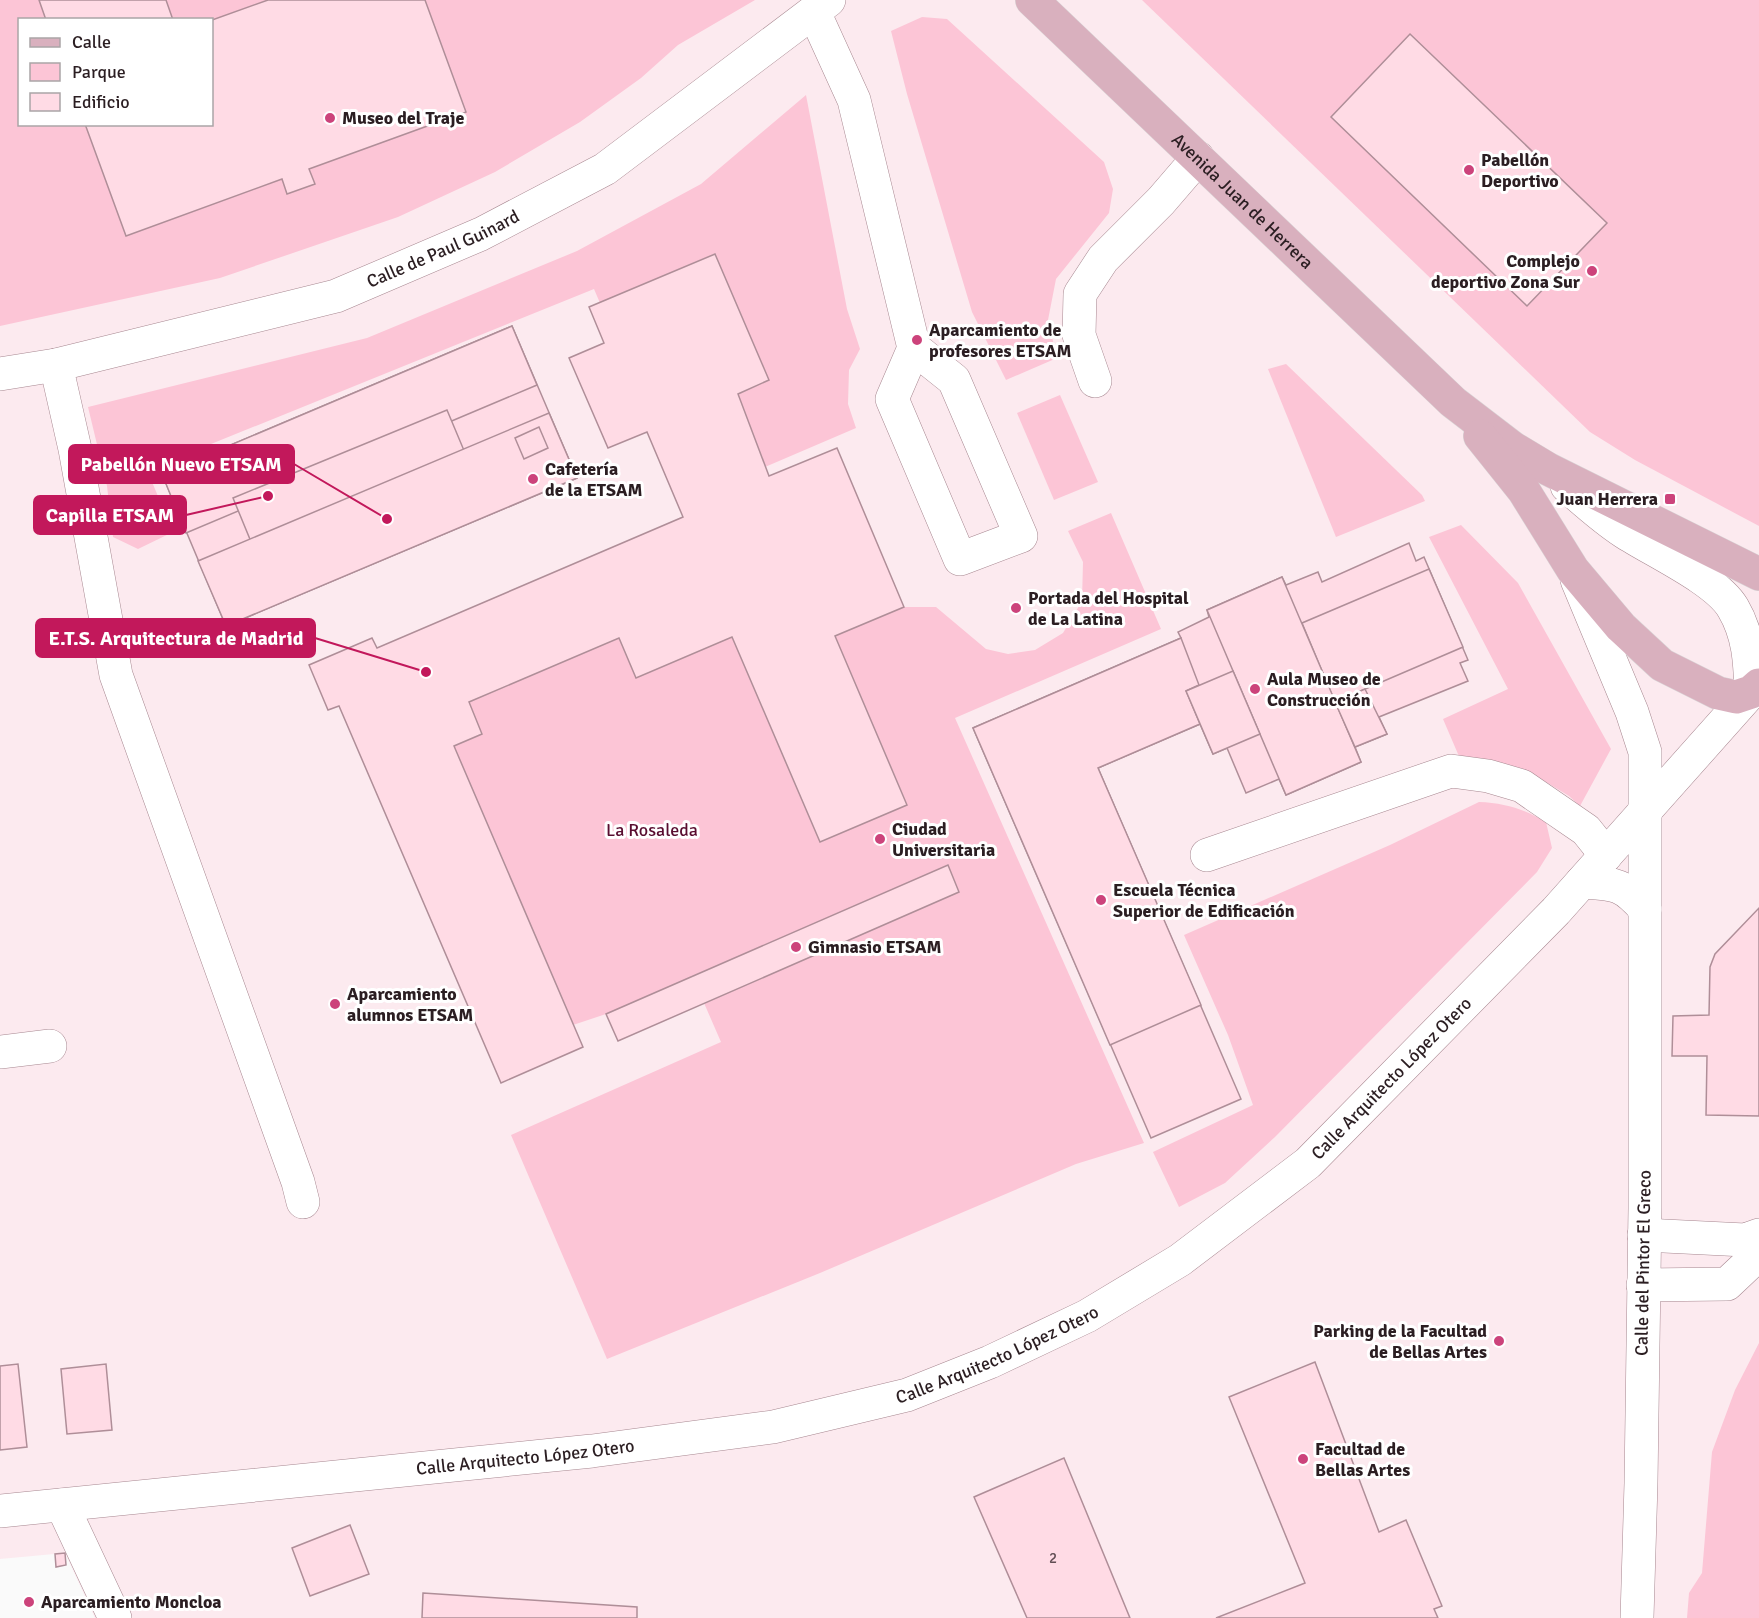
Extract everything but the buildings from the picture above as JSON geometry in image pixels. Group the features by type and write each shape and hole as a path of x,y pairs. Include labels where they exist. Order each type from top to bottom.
{"main road":[{"name":"Avenida Juan de Herrera","path":"1032,0 1453,402"},
{"path":"1453,402 1513,448 1548,469 1759,574"},
{"path":"1453,402 1524,491 1573,570 1621,627 1662,665 1718,693 1736,697 1755,689"}],"street":[{"path":"822,6 854,100 914,348 892,399 960,559 1022,536 954,380 914,348"},
{"name":"Calle de Paul Guinard","path":"0,374 56,365 336,296 481,234 605,169 822,6"},
{"path":"1095,381 1079,335 1080,294 1103,259 1161,201 1198,158"},
{"path":"56,365 75,449 116,675 278,1125 303,1202"},
{"path":"1548,469 1623,531 1700,578 1726,597 1743,629 1750,654 1755,689"},
{"name":"Calle del Pintor El Greco","path":"1573,570 1632,712 1645,752 1644,1235 1637,1618"},
{"name":"Calle Arquitecto López Otero","path":"0,1511 592,1451 773,1427 907,1395 990,1362 1088,1316 1180,1260 1308,1163 1556,912 1755,689"},
{"path":"1207,855 1451,771 1488,776 1522,786 1586,830 1606,855"},
{"path":"1582,882 1614,884 1632,894 1645,909"},
{"path":"0,1052 50,1046"},
{"path":"1644,1235 1745,1240 1759,1235"},
{"path":"1643,1285 1727,1284 1759,1254"},
{"path":"62,1505 115,1618"}],"shaded area":[{"name":"Ciudad Universitaria","path":"0,0 1759,0 1759,1618 95,1618 65,1553 0,1559"}],"green space":[{"path":"0,0 755,0 678,45 641,78 580,122 495,172 398,217 220,278 0,326"},
{"name":"Complejo deportivo Zona Sur","path":"1142,0 1759,0 1759,526 1635,460 1590,432"},
{"path":"922,17 947,19 1104,162 1113,189 1109,213 1056,279 1048,320 1057,358 1006,380 972,312 907,94 891,31"},
{"path":"806,95 847,309 860,349 849,370 848,404 856,428 765,467 738,394 769,380 714,254 600,303 594,289 147,470 173,532 138,549 113,537 107,486 88,407 367,338 577,251 701,184"},
{"path":"1286,364 1422,495 1425,501 1336,537 1268,369"},
{"path":"1060,395 1098,482 1054,500 1017,413"},
{"name":"La Rosaleda","path":"1111,513 1161,629 955,718 1144,1143 1076,1164 820,1273 607,1359 511,1135 721,1042 704,1003 959,891 948,866 606,1014 573,1025 454,746 482,734 469,702 619,638 636,678 732,637 821,842 907,804 835,636 904,607 936,607 986,649 1008,654 1035,650 1063,633 1082,601 1083,562 1068,531"},
{"path":"1461,525 1518,583 1611,749 1580,806 1569,796 1528,771 1461,761 1443,719 1508,689 1429,537"},
{"path":"1479,802 1514,807 1546,822 1552,848 1537,872 1275,1137 1225,1183 1179,1207 1153,1152 1253,1105 1228,1035 1184,935 1390,845"},
{"path":"1759,1343 1759,1618 1687,1618 1689,1593 1702,1573 1712,1452 1735,1390"}],"place":[{"name":"Museo del Traje","path":"330,118"},
{"name":"Pabellón Deportivo","path":"1469,170"},
{"name":"Complejo deportivo Zona Sur","path":"1592,271"},
{"name":"Aparcamiento de profesores ETSAM","path":"917,340"},
{"name":"Cafetería de la ETSAM","path":"533,479"},
{"name":"Capilla ETSAM","path":"268,496"},
{"name":"Juan Herrera","path":"1670,499"},
{"name":"Pabellón Nuevo ETSAM","path":"387,519"},
{"name":"Portada del Hospital de La Latina","path":"1016,608"},
{"name":"E.T.S. Arquitectura de Madrid","path":"426,672"},
{"name":"Aula Museo de Construcción","path":"1255,689"},
{"name":"Ciudad Universitaria","path":"880,839"},
{"name":"Escuela Técnica Superior de Edificación","path":"1101,900"},
{"name":"Gimnasio ETSAM","path":"796,947"},
{"name":"Aparcamiento alumnos ETSAM","path":"335,1004"},
{"name":"Parking de la Facultad de Bellas Artes","path":"1499,1341"},
{"name":"Facultad de Bellas Artes","path":"1303,1459"},
{"name":"Aparcamiento Moncloa","path":"29,1602"}]}
